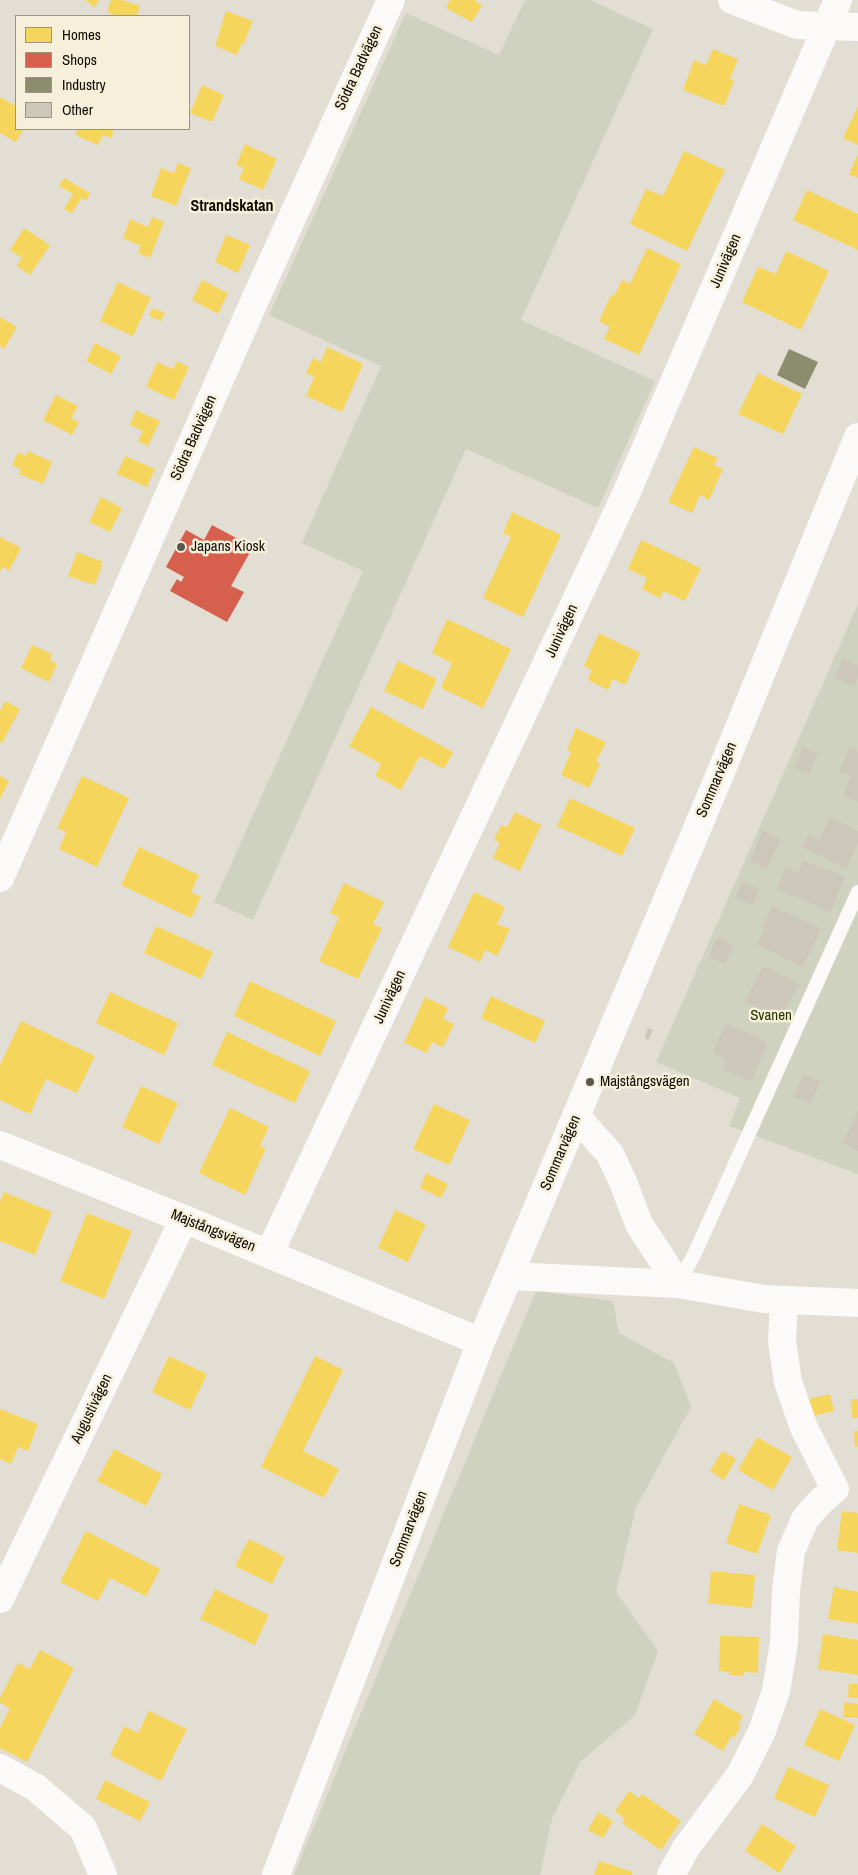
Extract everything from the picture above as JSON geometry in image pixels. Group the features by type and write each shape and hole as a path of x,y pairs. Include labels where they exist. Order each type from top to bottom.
{"street":[{"name":"Södra Badvägen","path":"0,878 266,276 391,0"},
{"path":"732,0 797,25 858,26"},
{"name":"Junivägen","path":"269,1254 626,494 838,0"},
{"name":"Sommarvägen","path":"276,1875 481,1342 718,779 858,437"},
{"path":"576,1116 610,1154 623,1182 638,1224 678,1284"},
{"name":"Majstångsvägen","path":"0,1145 481,1342"},
{"name":"Augustivägen","path":"0,1599 184,1219"},
{"path":"509,1276 678,1284 764,1299 858,1303"},
{"path":"671,1875 686,1848 740,1775 762,1731 776,1691 784,1643 786,1591 791,1551 805,1520 820,1502 846,1487 804,1428 788,1382 782,1342 784,1300"},
{"path":"0,1768 35,1787 83,1828 103,1875"}],"lane":[{"path":"678,1284 694,1255 858,892"}],"green space":[{"path":"525,0 590,0 653,29 521,320 655,381 598,508 466,449 253,920 214,902 363,571 302,543 381,366 269,315 406,13 499,55"},
{"name":"Svanen","path":"858,604 858,1174 729,1126 740,1098 656,1062"},
{"path":"536,1291 613,1301 619,1333 674,1363 691,1407 636,1507 616,1592 658,1651 635,1715 580,1762 552,1819 540,1875 294,1875"}],"building: Homes":[{"path":"85,0 99,0 94,7"},
{"path":"111,0 122,0 140,6 137,15 115,15 107,12"},
{"path":"450,0 474,0 482,5 472,22 446,8"},
{"path":"226,11 253,21 237,55 215,46"},
{"path":"713,49 738,59 730,79 734,81 724,106 683,90 694,60 706,65"},
{"path":"202,85 224,95 212,122 190,113"},
{"path":"0,97 15,105 15,130 23,130 16,142 0,133"},
{"path":"858,106 858,145 843,138"},
{"path":"78,130 114,130 111,138 103,135 98,145 75,135"},
{"path":"245,144 277,159 263,190 239,179 244,168 236,165"},
{"path":"684,151 725,170 687,251 630,224 646,189 663,196"},
{"path":"858,154 858,178 849,174"},
{"path":"178,163 191,168 176,206 151,196 161,168 174,173"},
{"path":"64,178 90,193 86,201 81,198 72,213 64,209 73,194 59,186"},
{"path":"807,190 858,214 858,250 793,220"},
{"path":"152,217 164,222 150,258 138,253 141,246 123,238 130,219 148,227"},
{"path":"24,228 50,245 30,275 17,266 22,258 10,250"},
{"path":"226,235 250,245 238,273 215,262"},
{"path":"647,248 681,264 639,355 604,339 610,327 599,321 611,295 614,296 622,280 630,284"},
{"path":"786,251 829,271 801,330 742,302 758,267 776,274"},
{"path":"202,280 228,293 218,314 192,300"},
{"path":"118,282 151,298 133,336 100,321"},
{"path":"152,308 165,313 161,321 149,316"},
{"path":"0,317 17,327 4,349 0,346"},
{"path":"95,343 121,356 111,374 86,361"},
{"path":"327,347 363,364 342,412 306,396 314,377 306,373 313,358 321,362"},
{"path":"177,361 189,367 174,400 146,387 157,362 173,369"},
{"path":"758,373 802,394 783,434 738,414"},
{"path":"56,395 78,406 71,418 79,422 72,435 43,420"},
{"path":"136,410 160,421 148,446 138,441 143,431 130,425"},
{"path":"694,447 718,458 714,465 723,469 709,500 700,495 692,513 668,502"},
{"path":"28,451 52,462 43,484 19,474 21,469 12,465 18,452 26,456"},
{"path":"125,456 155,469 147,487 117,474"},
{"path":"101,497 122,508 110,532 89,522"},
{"path":"512,512 561,535 523,617 483,598 511,537 503,533"},
{"path":"0,537 21,548 9,571 3,567 0,572"},
{"path":"641,540 701,568 685,601 663,591 660,598 642,589 647,578 628,569"},
{"path":"77,552 103,562 95,585 68,576"},
{"path":"447,619 511,649 483,708 441,688 452,663 432,653"},
{"path":"599,633 640,653 625,685 613,679 608,690 588,680 592,670 584,666"},
{"path":"32,645 52,654 50,660 57,664 49,682 21,668"},
{"path":"398,661 437,679 423,709 384,691"},
{"path":"5,701 20,709 2,743 0,742 0,711"},
{"path":"371,707 453,752 444,769 420,756 401,790 375,776 381,764 349,746"},
{"path":"576,728 606,742 596,762 600,764 589,788 561,775 571,752 567,750"},
{"path":"0,776 9,781 0,799"},
{"path":"82,776 129,798 97,867 59,849 66,832 57,828"},
{"path":"570,798 635,828 622,856 557,826"},
{"path":"515,812 541,825 520,871 493,858 500,843 494,840 501,825 507,827"},
{"path":"139,847 199,875 191,892 201,897 191,918 121,885"},
{"path":"344,883 384,902 373,924 382,928 358,979 319,961 339,917 330,913"},
{"path":"474,892 505,907 497,924 510,929 497,956 485,950 480,962 448,947"},
{"path":"156,926 213,952 201,979 144,953"},
{"path":"250,981 336,1021 320,1056 234,1016"},
{"path":"110,992 178,1023 164,1055 96,1023"},
{"path":"491,996 545,1021 535,1043 481,1018"},
{"path":"425,997 448,1008 443,1019 454,1024 443,1047 432,1042 427,1053 404,1043"},
{"path":"21,1021 95,1056 77,1093 46,1079 30,1114 0,1100 0,1065"},
{"path":"227,1032 310,1071 295,1103 212,1065"},
{"path":"141,1086 178,1103 159,1144 122,1127"},
{"path":"434,1104 470,1120 449,1165 413,1149"},
{"path":"230,1108 269,1127 260,1146 266,1148 245,1195 199,1173"},
{"path":"426,1173 448,1184 441,1198 420,1188"},
{"path":"4,1192 52,1212 35,1255 0,1241 0,1202"},
{"path":"395,1210 426,1224 408,1262 378,1248"},
{"path":"87,1213 132,1231 104,1299 60,1281"},
{"path":"169,1356 207,1374 190,1410 152,1392"},
{"path":"315,1356 343,1370 303,1451 339,1469 324,1498 261,1467"},
{"path":"830,1394 834,1411 813,1416 809,1399"},
{"path":"851,1399 858,1399 858,1418 852,1418"},
{"path":"0,1409 38,1424 28,1451 18,1447 11,1464 0,1459"},
{"path":"854,1431 858,1431 858,1447 855,1447"},
{"path":"757,1437 792,1457 773,1490 738,1470"},
{"path":"114,1449 162,1474 146,1506 97,1481"},
{"path":"722,1451 736,1459 724,1480 710,1471"},
{"path":"739,1504 771,1515 757,1554 726,1543"},
{"path":"842,1511 858,1513 858,1553 837,1550"},
{"path":"86,1531 160,1569 146,1596 110,1578 98,1601 60,1582"},
{"path":"249,1539 285,1557 272,1584 235,1566"},
{"path":"711,1571 755,1575 752,1608 708,1603"},
{"path":"834,1587 858,1592 858,1624 828,1619"},
{"path":"215,1589 269,1615 255,1645 200,1619"},
{"path":"823,1634 858,1640 858,1675 818,1669"},
{"path":"720,1636 759,1637 758,1673 744,1672 744,1676 729,1675 729,1672 719,1671"},
{"path":"40,1650 74,1668 27,1762 0,1748 0,1728 10,1708 0,1703 0,1698 18,1663 30,1669"},
{"path":"849,1684 858,1684 858,1698 848,1697"},
{"path":"714,1699 743,1716 738,1724 741,1726 734,1738 731,1736 723,1751 694,1734"},
{"path":"844,1702 858,1704 858,1718 843,1717"},
{"path":"820,1709 855,1725 839,1761 804,1745"},
{"path":"149,1711 187,1729 161,1781 110,1755 124,1726 138,1733"},
{"path":"788,1767 829,1785 815,1817 774,1798"},
{"path":"105,1780 150,1802 140,1821 96,1799"},
{"path":"629,1791 639,1798 642,1794 681,1821 661,1850 622,1823 625,1819 615,1811"},
{"path":"598,1812 613,1821 603,1838 588,1830"},
{"path":"762,1824 796,1846 779,1873 745,1851"},
{"path":"599,1861 633,1872 632,1875 594,1875"}],"building: Shops":[{"path":"212,525 253,547 231,586 244,592 227,622 170,591 177,579 181,582 184,577 166,567 186,530 204,540"}],"building: Industry":[{"path":"789,349 818,362 805,389 777,375"}],"building: Other":[{"path":"843,658 858,665 858,677 854,686 835,678"},
{"path":"803,747 818,753 809,774 794,768"},
{"path":"849,748 858,752 858,802 843,795 851,776 839,772"},
{"path":"830,818 858,831 858,844 846,869 803,847 809,835 819,840"},
{"path":"763,831 781,839 766,869 750,861"},
{"path":"803,860 845,877 830,912 777,889 785,868 798,873"},
{"path":"743,881 760,889 752,905 735,897"},
{"path":"772,906 821,929 803,967 757,945"},
{"path":"717,938 733,946 725,964 709,956"},
{"path":"763,966 799,984 780,1020 745,1001"},
{"path":"726,1023 768,1043 751,1082 723,1070 727,1060 713,1053"},
{"path":"648,1028 653,1030 648,1040 644,1038"},
{"path":"803,1074 820,1081 811,1104 794,1097"},
{"path":"858,1110 858,1151 843,1144"}],"place":[{"name":"Japans Kiosk","path":"181,547"},
{"name":"Majstångsvägen","path":"590,1082"}],"district":[{"name":"Strandskatan","path":"232,207"}]}
